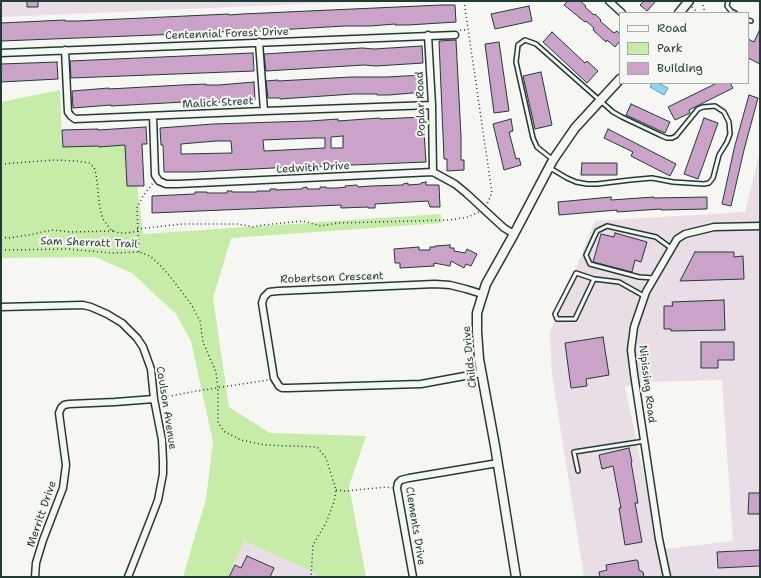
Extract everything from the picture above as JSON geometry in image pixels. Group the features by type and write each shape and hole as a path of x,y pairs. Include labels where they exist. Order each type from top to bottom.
{"street":[{"path":"609,1 621,12"},
{"path":"679,12 689,1"},
{"name":"Poplar Road","path":"428,35 432,105 433,172"},
{"name":"Centennial Forest Drive","path":"1,54 65,50 455,35"},
{"path":"259,42 264,111"},
{"name":"Malick Street","path":"65,50 68,112 76,119 432,105"},
{"name":"Childs Drive","path":"516,577 482,373 477,332 477,313 486,284 551,163 575,128 619,80"},
{"path":"153,116 154,171 157,178"},
{"path":"433,172 455,184 504,228 514,234"},
{"name":"Ledwith Drive","path":"157,178 162,182 169,184 433,172"},
{"name":"Nipissing Road","path":"667,577 659,539 632,350 634,326 644,296 677,239 685,234 714,227 760,226"},
{"name":"Robertson Crescent","path":"274,378 262,303 264,297 269,292 278,290 435,284 450,285 482,294"},
{"name":"Coulson Avenue","path":"1,307 82,305 91,307 122,323 137,338 143,347 151,369 154,399 162,440 164,461 158,500 128,577"},
{"path":"274,378 279,386 282,388 288,388 421,384 482,373"},
{"name":"Merritt Drive","path":"35,577 36,563 43,540 63,488 66,465 59,413 60,408 69,404 154,399"},
{"name":"Clements Drive","path":"413,577 397,488 398,483 401,480 409,478 498,463"}],"lane":[{"path":"728,1 727,6 732,12"},
{"path":"525,40 536,44 600,101 622,117 667,138 676,136 698,109 703,106 715,106 720,109 724,112 729,122 730,134 719,155 714,178 709,183 704,184 673,182 652,178 587,184 576,182 567,178 536,147 532,138 516,62 518,45 525,40"},
{"path":"654,278 639,277 590,264 586,255 597,231 607,226 656,237 671,248"},
{"path":"594,280 575,319 556,319 556,314 576,273 594,280 619,282 644,296"},
{"path":"578,471 574,452 645,441"}],"path":[{"path":"703,5 705,12"},
{"path":"1,164 54,160 89,163 94,167 96,174 100,209 103,219 111,230 119,233 138,231"},
{"path":"139,252 137,208 143,196 157,178"},
{"path":"1,237 8,238 53,230 70,232 115,231"},
{"name":"Sam Sherratt Trail","path":"1,250 68,249 112,253 139,252 150,256 172,279 191,304 200,321 203,342 216,372 218,389 218,423 225,432 241,440 265,445 316,447 326,458 336,490"},
{"path":"154,399 198,391 265,382 274,378"},
{"path":"311,577 314,545 326,523 334,502 336,490 346,491 386,487 397,488"}],"shaded area":[{"path":"1,1 371,1 1,17"},
{"path":"760,151 760,577 584,577 552,375 550,332 595,221 745,212","holes":["722,380 733,541 657,550 648,495 625,387 645,382"]},
{"path":"244,541 317,573 316,577 228,577"}],"green space":[{"path":"60,90 62,145 110,146 122,144 128,148 134,161 143,234 441,214 442,223 231,238 213,298 229,407 270,433 366,436 349,486 366,577 316,577 316,573 244,541 228,577 183,577 206,499 213,442 191,341 176,314 132,273 95,257 1,258 1,102"}],"water":[{"path":"652,84 660,84 668,88 664,95 650,87"}],"building":[{"path":"27,1 38,1 38,7 27,7"},
{"path":"568,1 580,1 614,33 617,31 619,33 619,42 615,47 607,40 606,42 593,30 594,28 564,5"},
{"path":"644,1 656,1 647,11 640,5"},
{"path":"455,5 456,22 1,41 1,23 229,15"},
{"path":"529,6 532,21 495,29 491,14"},
{"path":"760,29 760,64 749,58 749,40 754,42"},
{"path":"552,32 585,63 587,61 598,71 587,83 543,42"},
{"path":"456,40 461,160 464,160 464,170 447,171 447,159 444,159 439,41"},
{"path":"499,42 509,111 494,113 485,44"},
{"path":"422,46 423,63 376,66 364,65 266,71 264,54 362,48 374,49"},
{"path":"253,53 254,71 71,78 70,61"},
{"path":"57,62 58,79 1,82 1,64"},
{"path":"541,72 552,125 535,129 523,76"},
{"path":"423,75 424,92 389,95 353,94 280,99 268,98 266,81 351,77"},
{"path":"254,82 255,100 111,105 73,108 72,91 206,84 219,85"},
{"path":"715,84 731,84 733,88 689,110 690,113 675,120 668,107"},
{"path":"749,95 758,98 731,206 722,204 734,149"},
{"path":"631,104 670,122 665,133 626,115"},
{"path":"423,117 426,162 307,168 293,167 195,172 164,172 163,145 161,145 160,128 213,124 338,119 338,121","holes":["343,136 343,148 331,148 331,137","325,138 325,148 264,151 263,140","231,141 232,153 181,154 181,144"]},
{"path":"704,118 718,123 698,179 684,174"},
{"path":"511,119 513,131 509,132 516,159 519,158 521,165 504,170 493,124"},
{"path":"146,127 147,144 142,144 144,186 127,186 125,145 63,147 62,130 98,130"},
{"path":"608,129 676,164 670,176 631,156 633,152 604,138"},
{"path":"582,163 617,163 617,175 581,175"},
{"path":"426,182 426,185 439,185 440,207 430,207 428,201 375,204 375,208 341,208 341,205 152,213 152,196 195,194 195,192 257,192 270,191 270,189 302,189 307,187 307,189 320,189 320,187 337,188 357,185 358,187 403,185 408,183 408,185"},
{"path":"611,197 611,200 654,197 707,197 707,209 661,209 617,212 617,210 559,215 558,202"},
{"path":"615,233 647,242 641,262 635,260 632,272 593,262 601,234 614,237"},
{"path":"450,245 450,248 454,248 454,251 465,253 467,249 477,254 471,266 466,264 464,268 451,261 450,266 434,263 434,266 400,268 400,263 395,263 394,249 419,247 419,250 430,250 430,247"},
{"path":"695,252 734,252 734,257 743,256 744,279 680,281"},
{"path":"724,300 725,330 671,331 671,329 664,329 664,306 673,306 672,302"},
{"path":"603,337 609,375 586,379 587,386 571,388 565,343"},
{"path":"701,342 734,342 734,360 718,360 718,368 701,368"},
{"path":"629,448 638,503 635,503 642,542 625,545 619,508 621,508 613,466 602,469 599,455"},
{"path":"749,493 760,493 760,514 748,514"},
{"path":"760,550 760,566 718,568 717,552"},
{"path":"247,556 274,568 270,577 229,577 235,565 241,568"},
{"path":"636,560 638,561 639,570 643,572 644,577 600,577 599,572 607,570 606,565"}]}
